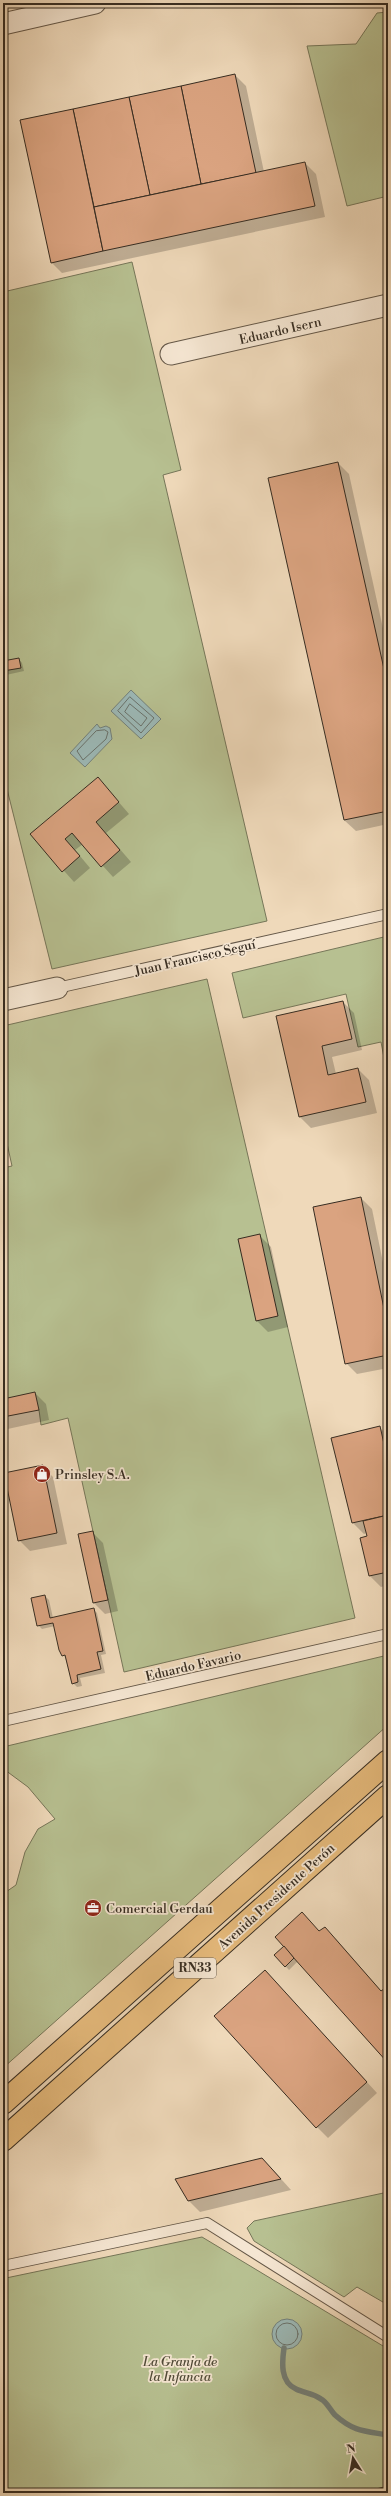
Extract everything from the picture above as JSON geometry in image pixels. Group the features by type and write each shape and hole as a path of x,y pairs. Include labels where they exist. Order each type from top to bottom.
{"main road":[{"name":"Avenida Presidente Perón","path":"3,2103 388,1762"},
{"name":"Avenida Presidente Perón","path":"3,2140 388,1796"}],"street":[{"path":"3,24 95,3"},
{"name":"Eduardo Isern","path":"171,354 388,305"},
{"name":"Juan Francisco Seguí","path":"3,1000 57,988"}],"lane":[{"name":"Juan Francisco Seguí","path":"57,988 388,914"},
{"name":"Eduardo Favario","path":"3,1721 388,1634"},
{"path":"3,2266 207,2223 388,2337"}],"green space":[{"path":"388,12 388,196 347,206 307,46 356,44 377,13"},
{"path":"132,262 181,470 163,475 267,921 52,969 3,773 3,292"},
{"path":"388,936 388,1079 381,1042 358,1047 346,994 243,1018 232,973"},
{"path":"207,979 355,1618 124,1672 68,1418 41,1425 39,1410 3,1399 3,1168 12,1166 3,1125 3,1026"},
{"name":"Comercial Gerdau","path":"388,1655 388,1725 3,2068 3,1894 16,1885 25,1852 38,1829 55,1819 28,1787 5,1770 3,1747"},
{"path":"388,2192 388,2305 357,2287 344,2297 254,2241 247,2228 254,2221"},
{"name":"La Granja de la Infancia","path":"202,2237 388,2349 388,2493 3,2493 3,2281 6,2278"}],"water":[{"path":"131,690 161,719 141,739 111,711"},
{"path":"97,724 100,728 106,726 110,728 112,739 85,767 70,753"},
{"path":"287,2319 293,2320 301,2328 301,2340 293,2348 287,2349 281,2348 273,2340 272,2334 273,2328 281,2320"}],"building":[{"path":"235,74 256,173 201,184 181,86"},
{"path":"181,86 201,184 150,195 129,97"},
{"path":"129,97 150,195 94,207 73,109"},
{"path":"73,109 103,251 51,263 20,120"},
{"path":"305,162 315,206 103,251 94,207"},
{"path":"338,462 388,687 388,811 344,820 268,478"},
{"path":"19,658 21,668 3,671 3,661"},
{"path":"98,777 119,802 96,822 120,850 101,867 72,833 65,839 80,856 62,872 30,834"},
{"path":"343,1001 352,1039 322,1046 328,1075 358,1068 366,1102 299,1117 276,1016"},
{"path":"361,1197 388,1328 388,1355 345,1364 313,1207"},
{"path":"260,1234 278,1316 256,1321 238,1239"},
{"path":"35,1392 39,1410 3,1417 3,1399"},
{"path":"380,1426 388,1462 388,1515 352,1523 331,1438"},
{"path":"43,1465 57,1533 18,1541 4,1473"},
{"path":"388,1515 388,1572 369,1576 360,1538 367,1536 363,1521"},
{"path":"93,1531 108,1600 93,1603 78,1534"},
{"path":"45,1595 50,1618 94,1608 103,1651 97,1652 101,1669 77,1675 78,1682 72,1684 65,1655 62,1656 59,1650 53,1623 37,1626 31,1598"},
{"path":"302,1912 319,1931 325,1927 381,1991 388,1986 388,2063 275,1937"},
{"path":"284,1946 294,1958 285,1967 274,1955"},
{"path":"265,1970 367,2082 316,2128 214,2016"},
{"path":"262,2158 281,2179 188,2201 175,2179"},
{"path":"388,2486 388,2493 373,2493 372,2490"}],"waterway":[{"path":"284,2348 283,2371 287,2382 291,2386 315,2395 323,2400 335,2415 348,2425 360,2430 388,2435"}],"place":[{"name":"Prinsley S.A.","path":"42,1474"},
{"name":"Comercial Gerdau","path":"93,1908"}]}
